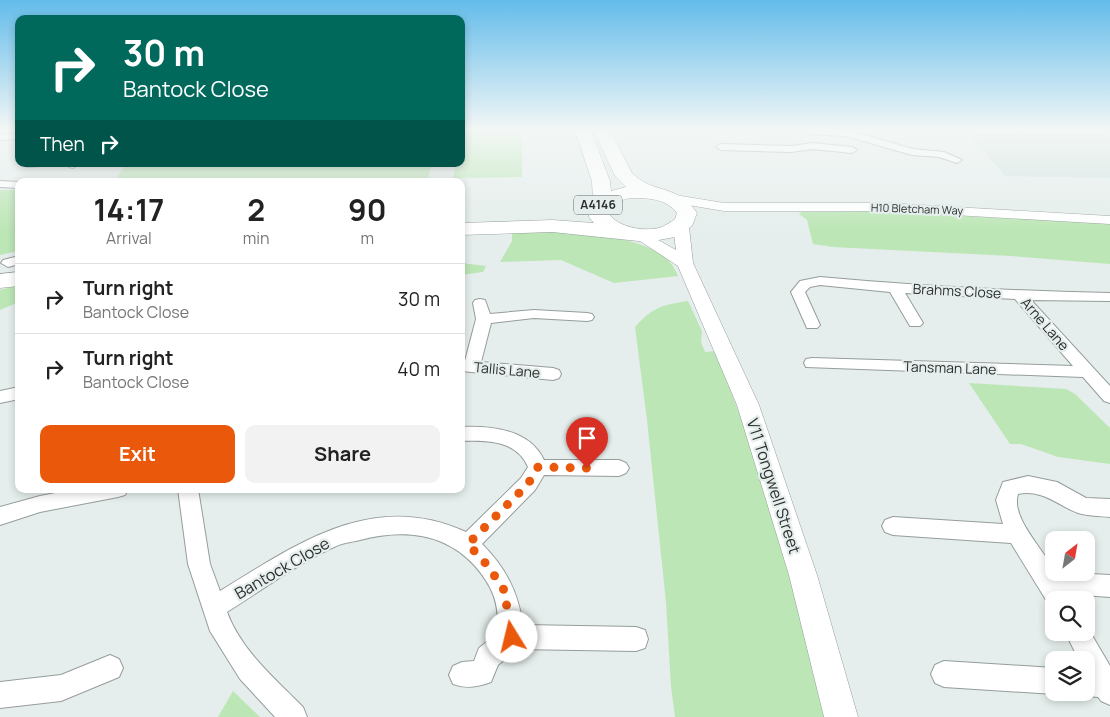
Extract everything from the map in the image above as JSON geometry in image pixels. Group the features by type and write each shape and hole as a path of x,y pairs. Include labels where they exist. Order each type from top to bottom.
{"highway":[{"name":"A4146","path":"595,164 601,181 600,203 596,211 598,218 604,224 632,234"},
{"name":"A4146","path":"511,221 632,234 663,233 684,222 685,209 681,205 630,182 624,176 618,164"},
{"name":"A4146","path":"466,223 511,221 567,212 600,203 610,196 629,192 660,196"}],"street":[{"path":"0,184 15,185"},
{"name":"H10 Bletcham Way","path":"660,196 724,207 799,206 953,210 1110,220"},
{"name":"H10 Bletcham Way","path":"684,222 724,207"},
{"name":"V11 Tongwell Street","path":"684,222 685,264 748,405 803,575 840,717"},
{"path":"632,234 685,264"},
{"name":"Brahms Close","path":"812,325 793,294 806,284 820,281 895,288 1019,295"},
{"path":"0,289 15,285"},
{"name":"Brahms Close","path":"895,288 915,323"},
{"name":"Arne Lane","path":"1019,295 1110,297"},
{"name":"Arne Lane","path":"1019,295 1110,397"},
{"path":"467,367 484,319 480,303"},
{"path":"484,319 535,308 587,317"},
{"name":"Tansman Lane","path":"812,363 1087,372"},
{"name":"Tallis Lane","path":"467,367 553,374"},
{"path":"0,397 15,394"},
{"path":"465,434 481,433 512,440 531,453 538,467"},
{"path":"538,467 619,468"},
{"path":"468,544 528,484 538,467"},
{"path":"1053,591 1017,534 1006,500 1010,488 1028,484 1050,488 1083,506 1110,508"},
{"path":"0,516 42,496 75,493"},
{"path":"189,493 199,564 222,631 249,670 293,717"},
{"name":"Bantock Close","path":"214,607 327,540 373,526 408,523 441,530 468,544 488,566 504,590 512,637"},
{"path":"893,526 1017,534"},
{"path":"1063,591 1110,586"},
{"path":"462,675 482,673 488,657 512,637 636,639"},
{"path":"1080,641 1100,686"},
{"path":"0,695 61,688 110,668"},
{"path":"944,674 1045,680"}],"shaded area":[{"path":"995,164 1110,164 1110,178 1005,176"}],"green space":[{"path":"465,164 522,164 522,177 453,178 455,167 465,167"},
{"path":"124,167 431,167 428,178 117,177"},
{"path":"0,190 15,190 15,252 0,255"},
{"path":"883,211 1110,224 1110,264 1011,256 833,247 813,244 807,220 799,214 801,212"},
{"path":"512,228 569,231 634,242 652,249 665,257 673,266 678,276 614,283 561,260 500,262 512,241"},
{"path":"465,263 486,266 483,272 465,274"},
{"path":"15,286 15,304 0,310 0,290"},
{"path":"688,301 702,331 701,342 705,352 716,351 757,462 802,614 828,717 675,717 671,687 666,602 647,420 635,327 647,315 658,308"},
{"path":"969,383 1066,389 1075,394 1110,428 1110,464 1058,457 1021,444 1010,444"},
{"path":"233,691 260,717 218,717"}],"route":[{"path":"512,637 504,590 488,566 468,544 528,484 538,467 587,468"}]}
